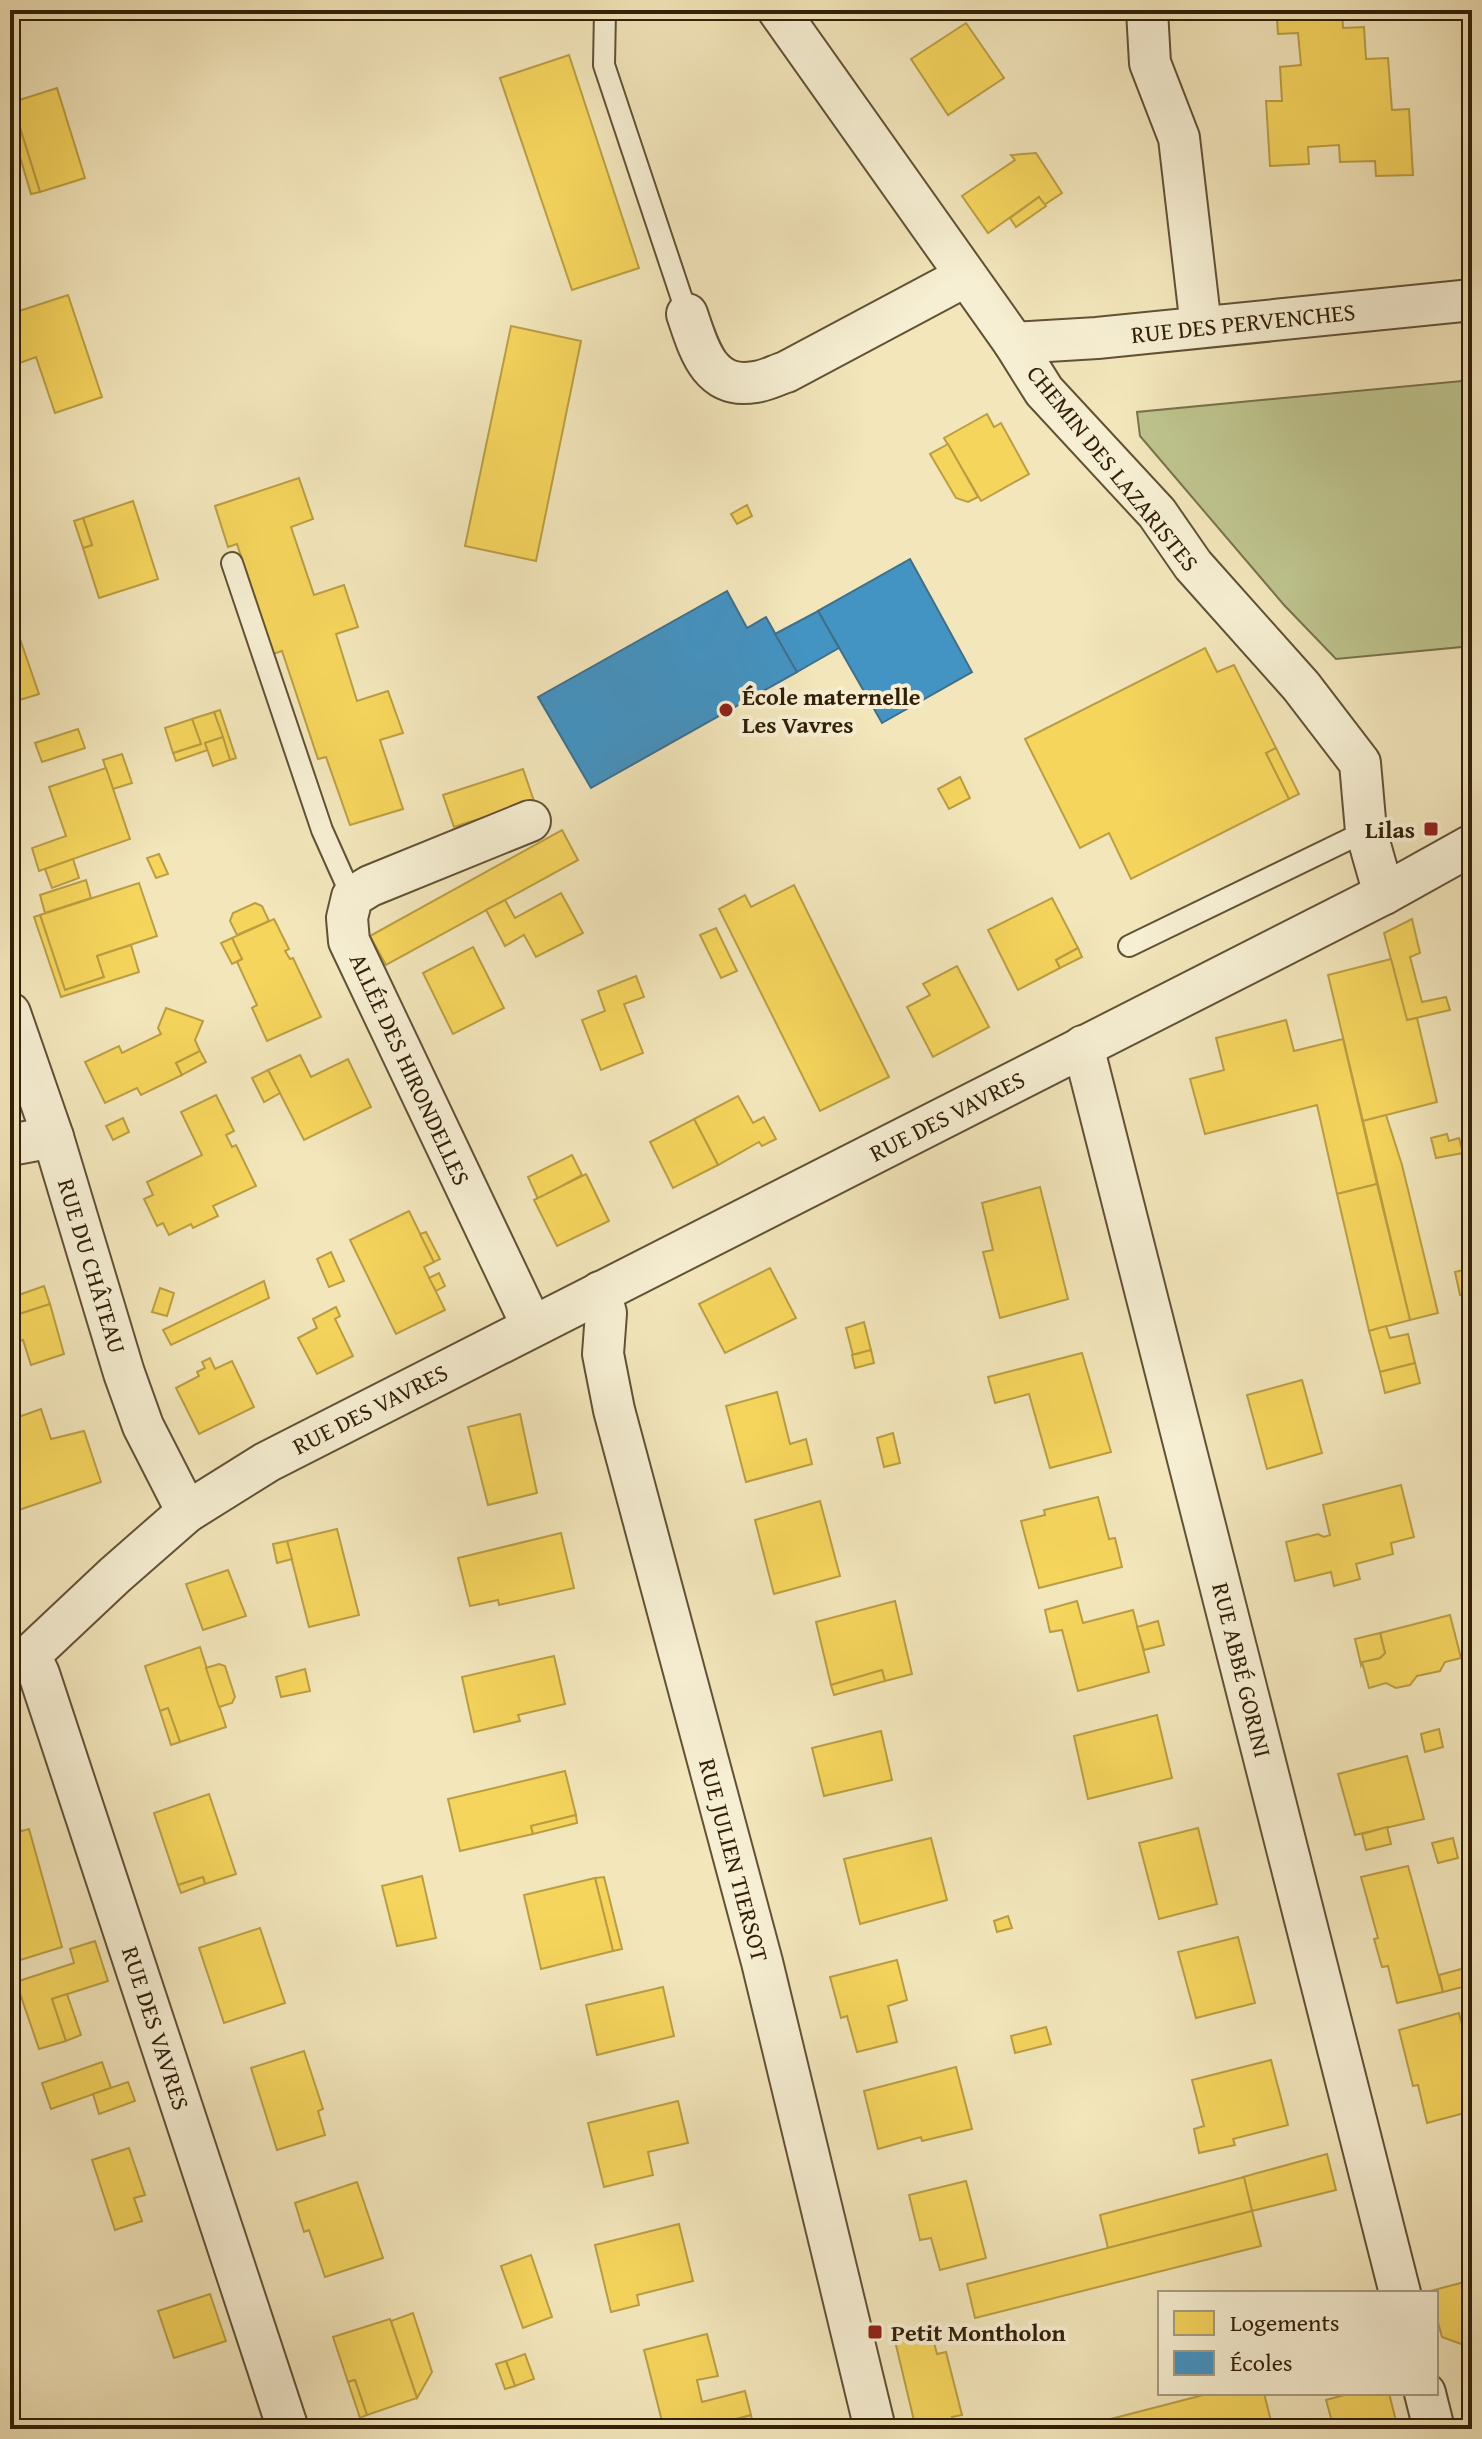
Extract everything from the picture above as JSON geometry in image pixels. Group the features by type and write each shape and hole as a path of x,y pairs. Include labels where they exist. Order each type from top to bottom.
{"street":[{"name":"CHEMIN DES LAZARISTES","path":"778,10 1014,343 1044,391 1157,513 1193,565 1301,686 1360,763 1366,831 1384,894"},
{"path":"1147,10 1150,63 1179,138 1201,327"},
{"path":"687,314 701,353 714,372 732,383 756,382 786,372 966,276"},
{"name":"RUE DES PERVENCHES","path":"1014,343 1097,338 1472,300"},
{"path":"352,897 370,886 530,821"},
{"name":"RUE DES VAVRES","path":"288,2429 39,1674 20,1665 187,1512 267,1462 1384,894 1472,845"},
{"name":"ALLÉE DES HIRONDELLES","path":"352,897 347,918 349,941 532,1326"},
{"name":"RUE DU CHÂTEAU","path":"10,1013 53,1137 124,1373 143,1426 187,1512"},
{"name":"RUE ABBÉ GORINI","path":"1083,1046 1399,2291"},
{"path":"10,1145 53,1137"},
{"name":"RUE JULIEN TIERSOT","path":"600,1292 606,1313 603,1354 614,1410 762,1962 875,2429"},
{"path":"1426,2395 1434,2429"}],"lane":[{"path":"605,10 604,65 687,314"},
{"path":"232,563 322,830 352,897"},
{"path":"1129,946 1366,831"}],"green space":[{"path":"1472,380 1472,646 1336,659 1284,605 1140,436 1137,412"}],"building: Logements":[{"path":"1240,10 1342,10 1343,28 1364,27 1366,59 1388,58 1392,110 1409,109 1413,175 1376,176 1375,161 1340,162 1339,145 1308,147 1309,164 1270,166 1266,101 1282,101 1280,67 1301,65 1298,33 1278,34 1277,19 1241,20"},
{"path":"966,23 1004,78 948,115 911,59"},
{"path":"569,55 639,268 572,290 500,78"},
{"path":"57,88 85,178 40,192 20,128 12,130 10,103"},
{"path":"20,128 40,192 31,194 12,130"},
{"path":"1036,153 1062,193 1044,205 1039,197 988,233 962,196 1015,160 1011,155"},
{"path":"1039,197 1046,206 1016,227 1010,218"},
{"path":"68,295 102,397 55,413 36,357 17,364 10,344 10,314"},
{"path":"511,326 581,341 536,561 465,546"},
{"path":"987,414 994,427 1001,423 1029,474 981,501 944,438"},
{"path":"948,444 978,497 968,502 956,498 930,454"},
{"path":"299,478 313,519 291,527 314,595 344,585 358,627 336,634 357,701 388,691 403,733 380,740 403,809 350,825 326,757 318,759 282,651 273,654 237,544 228,547 215,506"},
{"path":"133,501 158,579 99,598 83,548 92,545 83,518"},
{"path":"747,505 752,516 737,524 731,514"},
{"path":"83,518 92,545 83,548 74,521"},
{"path":"10,610 39,694 10,703"},
{"path":"1205,648 1217,672 1234,665 1276,748 1266,753 1289,799 1131,879 1109,833 1080,848 1025,739"},
{"path":"1464,679 1472,679 1472,727 1469,727"},
{"path":"220,710 236,758 230,760 214,712"},
{"path":"214,712 223,737 205,743 208,750 176,761 173,753 201,744 192,719"},
{"path":"192,719 201,744 173,753 165,728"},
{"path":"78,729 85,748 42,762 35,743"},
{"path":"223,737 230,760 213,766 205,743"},
{"path":"1276,748 1299,794 1289,799 1266,753"},
{"path":"122,754 132,783 113,789 103,760"},
{"path":"106,768 130,839 39,871 32,848 66,836 49,787"},
{"path":"523,769 534,801 454,827 443,795"},
{"path":"960,777 970,798 949,809 938,789"},
{"path":"562,830 578,860 386,965 370,936"},
{"path":"159,854 168,874 156,878 147,858"},
{"path":"73,859 79,878 52,888 45,869"},
{"path":"86,880 91,898 45,913 40,895"},
{"path":"139,883 157,936 97,956 104,977 65,990 40,915"},
{"path":"794,885 889,1077 820,1111 719,909 745,895 751,907"},
{"path":"561,893 583,933 536,957 524,935 505,946 486,910 505,900 515,918"},
{"path":"1052,898 1078,948 1056,960 1060,968 1018,990 988,930"},
{"path":"255,903 262,906 269,921 237,935 230,921 233,913"},
{"path":"40,915 65,990 104,977 97,956 131,945 139,972 61,997 34,917"},
{"path":"274,919 289,949 285,951 290,959 293,958 321,1017 267,1041 252,1008 257,1005 237,962 242,959 232,938"},
{"path":"1412,919 1420,953 1410,957 1422,1002 1446,997 1450,1010 1407,1020 1384,933"},
{"path":"716,928 737,971 721,978 700,935"},
{"path":"232,938 242,959 232,964 221,943"},
{"path":"473,947 504,1008 453,1034 423,973"},
{"path":"1078,948 1082,957 1060,968 1056,960"},
{"path":"1391,959 1407,1020 1417,1018 1437,1102 1363,1121 1328,975"},
{"path":"957,966 989,1027 933,1057 907,1007 930,995 923,984"},
{"path":"636,976 644,997 624,1004 643,1053 601,1070 582,1020 605,1011 598,991"},
{"path":"166,1008 203,1021 195,1040 200,1051 176,1063 182,1075 141,1095 137,1088 105,1103 85,1062 119,1046 122,1053 161,1034 158,1028"},
{"path":"1286,1020 1294,1051 1343,1039 1377,1184 1337,1194 1317,1105 1205,1134 1190,1079 1224,1070 1216,1038"},
{"path":"200,1051 206,1062 182,1075 176,1063"},
{"path":"300,1055 311,1077 348,1059 371,1107 304,1140 268,1070"},
{"path":"268,1070 280,1093 264,1102 252,1078"},
{"path":"216,1095 234,1131 226,1135 232,1147 236,1145 256,1186 213,1206 218,1216 169,1235 163,1223 157,1226 144,1199 153,1195 147,1182 202,1155 181,1112"},
{"path":"738,1096 753,1123 764,1117 776,1139 762,1146 759,1142 718,1165 694,1119"},
{"path":"1386,1115 1402,1165 1438,1313 1410,1320 1363,1121"},
{"path":"123,1118 129,1132 113,1140 106,1126"},
{"path":"694,1119 718,1165 673,1188 650,1142"},
{"path":"1447,1134 1449,1141 1459,1138 1463,1153 1436,1158 1431,1138"},
{"path":"572,1155 582,1175 538,1199 528,1177"},
{"path":"586,1174 609,1221 557,1246 534,1200"},
{"path":"1377,1184 1410,1320 1369,1331 1337,1194"},
{"path":"1040,1187 1068,1299 1000,1318 983,1252 993,1250 982,1203"},
{"path":"409,1211 434,1262 424,1267 445,1310 396,1334 350,1240"},
{"path":"426,1232 440,1259 434,1262 420,1234"},
{"path":"331,1252 344,1281 329,1287 317,1259"},
{"path":"770,1268 796,1318 725,1353 699,1304"},
{"path":"1471,1268 1472,1292 1460,1295 1455,1272"},
{"path":"439,1273 445,1286 436,1291 429,1278"},
{"path":"264,1281 269,1298 171,1345 163,1330"},
{"path":"44,1286 50,1304 10,1317 10,1298"},
{"path":"160,1288 174,1293 167,1316 152,1312"},
{"path":"50,1304 64,1354 31,1365 23,1340 10,1344 10,1317"},
{"path":"336,1307 340,1316 335,1319 353,1356 317,1374 298,1338 317,1328 313,1319"},
{"path":"864,1322 871,1350 853,1355 846,1328"},
{"path":"1386,1326 1390,1338 1408,1334 1415,1363 1380,1372 1369,1331"},
{"path":"871,1350 874,1363 855,1368 852,1355"},
{"path":"1082,1353 1111,1452 1050,1468 1029,1394 995,1403 988,1377"},
{"path":"210,1358 215,1369 232,1361 254,1407 199,1434 176,1388 199,1376 197,1372 205,1368 202,1362"},
{"path":"1415,1363 1420,1383 1385,1393 1380,1372"},
{"path":"1302,1380 1322,1453 1267,1469 1247,1395"},
{"path":"777,1392 790,1444 806,1439 812,1464 746,1482 726,1406"},
{"path":"41,1409 51,1439 84,1431 101,1482 16,1511 10,1492 10,1420"},
{"path":"520,1414 537,1493 488,1505 468,1427"},
{"path":"893,1433 900,1463 884,1467 877,1438"},
{"path":"1401,1485 1414,1537 1391,1543 1393,1554 1356,1564 1360,1579 1334,1586 1331,1572 1295,1581 1286,1542 1318,1534 1324,1537 1330,1535 1323,1505"},
{"path":"1098,1497 1109,1539 1115,1538 1122,1567 1039,1588 1021,1521 1045,1515 1044,1510"},
{"path":"820,1501 840,1576 774,1594 755,1520"},
{"path":"337,1529 359,1615 309,1627 287,1541"},
{"path":"561,1533 574,1588 499,1605 498,1600 470,1606 458,1558"},
{"path":"287,1541 292,1559 277,1563 273,1544"},
{"path":"228,1570 246,1616 203,1630 186,1584"},
{"path":"895,1601 912,1674 885,1681 882,1670 831,1685 816,1622"},
{"path":"1077,1601 1083,1623 1133,1610 1149,1672 1078,1691 1062,1630 1050,1632 1045,1610"},
{"path":"1450,1615 1461,1658 1445,1662 1440,1671 1417,1676 1410,1685 1396,1688 1386,1683 1369,1688 1362,1662 1380,1658 1385,1653 1380,1633"},
{"path":"1158,1621 1164,1645 1144,1650 1137,1627"},
{"path":"1380,1633 1385,1653 1361,1665 1355,1639"},
{"path":"200,1647 226,1727 180,1742 168,1708 160,1711 145,1666"},
{"path":"554,1656 565,1704 518,1715 520,1721 474,1732 462,1677"},
{"path":"219,1664 225,1666 235,1697 232,1703 219,1707 206,1668"},
{"path":"305,1669 310,1691 281,1697 276,1677"},
{"path":"882,1670 885,1681 834,1695 831,1685"},
{"path":"168,1708 180,1742 171,1745 160,1711"},
{"path":"1157,1715 1172,1778 1088,1799 1074,1736"},
{"path":"1439,1729 1443,1747 1425,1752 1421,1734"},
{"path":"881,1731 892,1780 824,1796 812,1748"},
{"path":"1407,1756 1424,1819 1355,1835 1338,1774"},
{"path":"565,1771 576,1815 531,1826 533,1834 460,1851 448,1799"},
{"path":"209,1794 236,1874 205,1884 203,1877 178,1885 154,1813"},
{"path":"576,1815 577,1823 533,1834 531,1826"},
{"path":"10,1816 18,1820 14,1827 22,1831 29,1829 62,1947 11,1963"},
{"path":"1387,1827 1391,1844 1366,1850 1362,1834"},
{"path":"1198,1828 1217,1904 1159,1919 1139,1843"},
{"path":"931,1838 947,1900 860,1924 844,1859"},
{"path":"1453,1838 1458,1858 1438,1863 1432,1843"},
{"path":"1408,1866 1443,1992 1397,2003 1388,1966 1382,1967 1374,1939 1378,1938 1361,1877"},
{"path":"422,1876 436,1938 397,1946 382,1886"},
{"path":"203,1877 205,1884 181,1893 178,1885"},
{"path":"604,1877 622,1949 613,1951 595,1878"},
{"path":"595,1878 613,1951 541,1969 524,1895"},
{"path":"1008,1916 1012,1928 997,1932 994,1921"},
{"path":"260,1928 285,2003 224,2023 199,1948"},
{"path":"1238,1937 1255,2003 1196,2018 1178,1952"},
{"path":"95,1941 108,1981 52,1999 66,2041 39,2049 16,1982 74,1963 70,1949"},
{"path":"897,1960 907,2000 888,2006 897,2042 857,2052 847,2016 841,2018 830,1977"},
{"path":"1465,1968 1470,1985 1443,1992 1439,1975"},
{"path":"663,1987 674,2036 597,2055 586,2005"},
{"path":"67,1994 81,2035 66,2041 52,1999"},
{"path":"1459,2013 1472,2063 1472,2111 1427,2123 1418,2085 1413,2086 1399,2030"},
{"path":"1046,2027 1051,2044 1015,2053 1011,2036"},
{"path":"304,2051 323,2109 318,2111 325,2135 277,2150 251,2068"},
{"path":"1271,2060 1288,2125 1233,2139 1235,2145 1199,2153 1194,2129 1204,2126 1192,2080"},
{"path":"102,2062 111,2088 51,2109 42,2083"},
{"path":"956,2067 972,2129 922,2141 921,2137 878,2149 864,2091"},
{"path":"128,2082 135,2101 99,2114 93,2094"},
{"path":"678,2101 688,2143 648,2152 653,2175 604,2187 588,2123"},
{"path":"129,2148 145,2195 134,2198 142,2221 115,2230 92,2160"},
{"path":"1327,2154 1336,2190 1252,2211 1243,2177"},
{"path":"1244,2177 1252,2211 1108,2248 1100,2215"},
{"path":"966,2181 986,2258 940,2270 931,2238 920,2240 909,2195"},
{"path":"357,2182 383,2258 325,2277 309,2230 304,2232 295,2203"},
{"path":"1252,2211 1261,2246 975,2318 967,2284"},
{"path":"679,2224 693,2281 637,2295 639,2305 611,2312 595,2245"},
{"path":"531,2255 552,2317 523,2328 501,2266"},
{"path":"1472,2280 1472,2348 1442,2337 1438,2322 1438,2291 1430,2291"},
{"path":"210,2294 226,2341 174,2358 158,2311"},
{"path":"413,2313 432,2372 417,2398 391,2321"},
{"path":"390,2319 417,2398 367,2415 355,2380 348,2382 333,2337"},
{"path":"931,2331 937,2354 946,2352 962,2415 952,2417 955,2429 916,2429 895,2341"},
{"path":"707,2334 718,2376 697,2380 702,2402 745,2391 751,2415 698,2429 664,2429 644,2350"},
{"path":"525,2354 534,2379 515,2386 506,2361"},
{"path":"506,2361 515,2386 505,2389 496,2364"},
{"path":"355,2380 367,2415 360,2418 348,2382"},
{"path":"1203,2395 1264,2395 1273,2429 1072,2429"},
{"path":"1345,2395 1390,2395 1398,2429 1334,2429 1326,2400"},
{"path":"751,2415 754,2429 741,2429 738,2419"},
{"path":"738,2419 741,2429 698,2429 708,2427"}],"building: Écoles":[{"path":"910,559 972,672 882,723 818,611"},
{"path":"727,591 747,628 766,617 797,672 591,788 538,697"},
{"path":"818,611 839,648 797,672 775,634"}],"place":[{"name":"École maternelle Les Vavres","path":"726,710"},
{"name":"Lilas","path":"1431,829"},
{"name":"Petit Montholon","path":"875,2332"}]}
